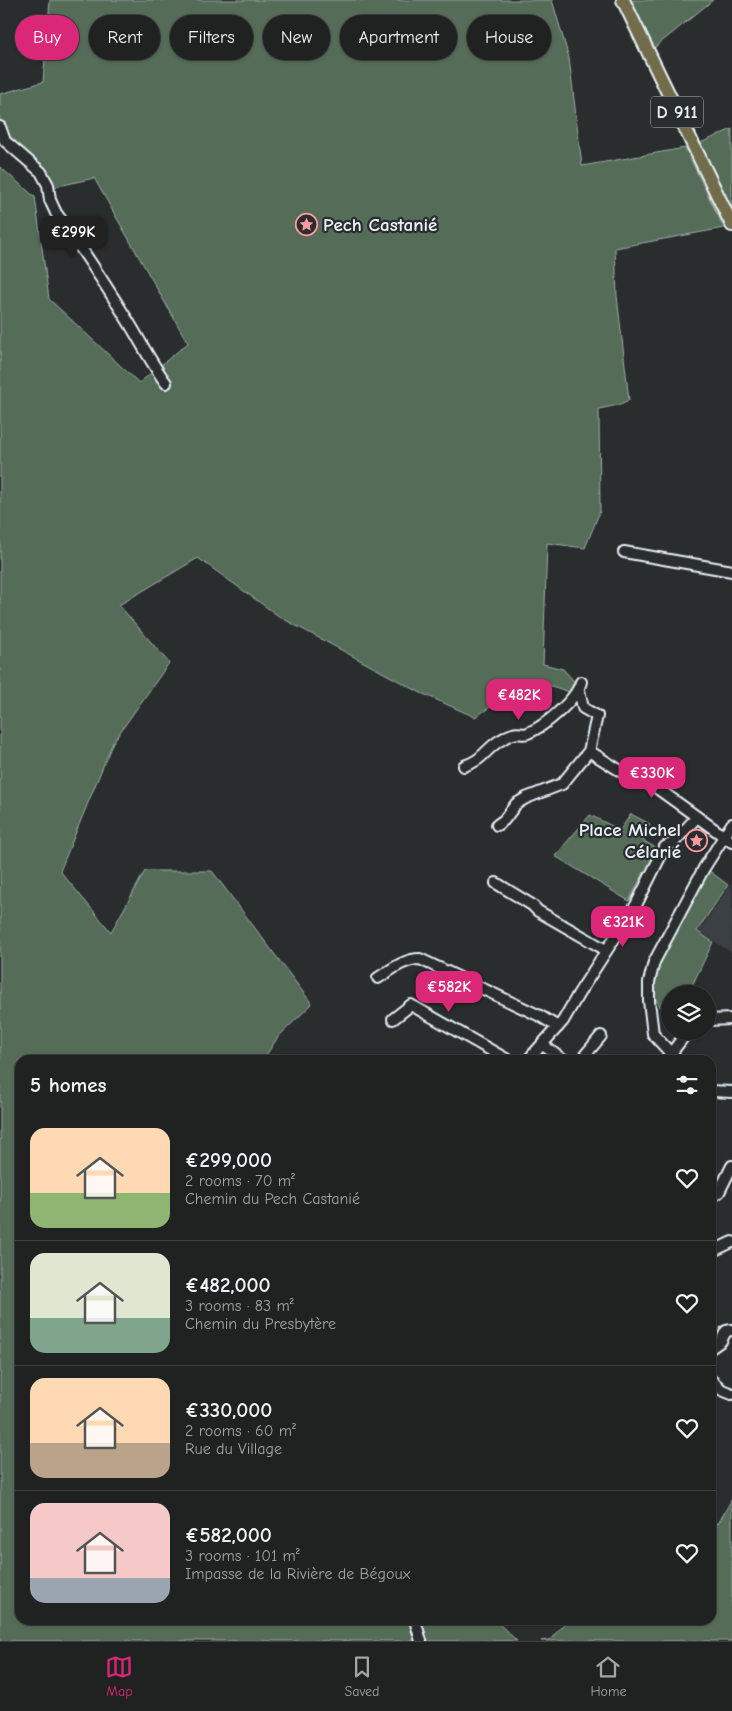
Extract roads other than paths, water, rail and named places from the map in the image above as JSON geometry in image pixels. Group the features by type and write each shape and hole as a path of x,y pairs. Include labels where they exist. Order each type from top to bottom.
{"main road":[{"name":"D 911","path":"622,0 732,225"}],"street":[{"path":"0,128 5,142 42,172 56,213 108,289 143,345 152,364 166,383"},
{"path":"624,552 732,571"},
{"path":"464,766 476,762 497,742 513,734 527,734 555,715 568,703 580,686 583,708 597,716 589,750 562,784 526,798 516,804 504,820 496,825"},
{"path":"589,750 630,777 654,786 728,838"},
{"path":"533,1055 563,1021 636,905 665,847 673,842 697,817"},
{"path":"669,1055 654,1034 649,982 654,962 728,838 732,824"},
{"path":"496,883 532,905 538,912 606,950"},
{"path":"378,978 412,959 420,959 540,1016 558,1027"},
{"path":"393,1018 411,1005 499,1055"},
{"path":"716,1020 732,1019"},
{"path":"585,1055 601,1036"},
{"path":"673,1055 682,1040"},
{"path":"543,1045 556,1055"},
{"path":"716,1089 732,1092"},
{"path":"716,1194 719,1192 732,1166"},
{"path":"716,1248 732,1242"},
{"path":"716,1344 721,1341 726,1332 732,1330"},
{"path":"716,1385 722,1390 732,1394"},
{"path":"416,1625 421,1641"}],"place":[{"name":"Pech Castanié","path":"307,224"},
{"name":"Place Michel Célarié","path":"697,840"}]}
